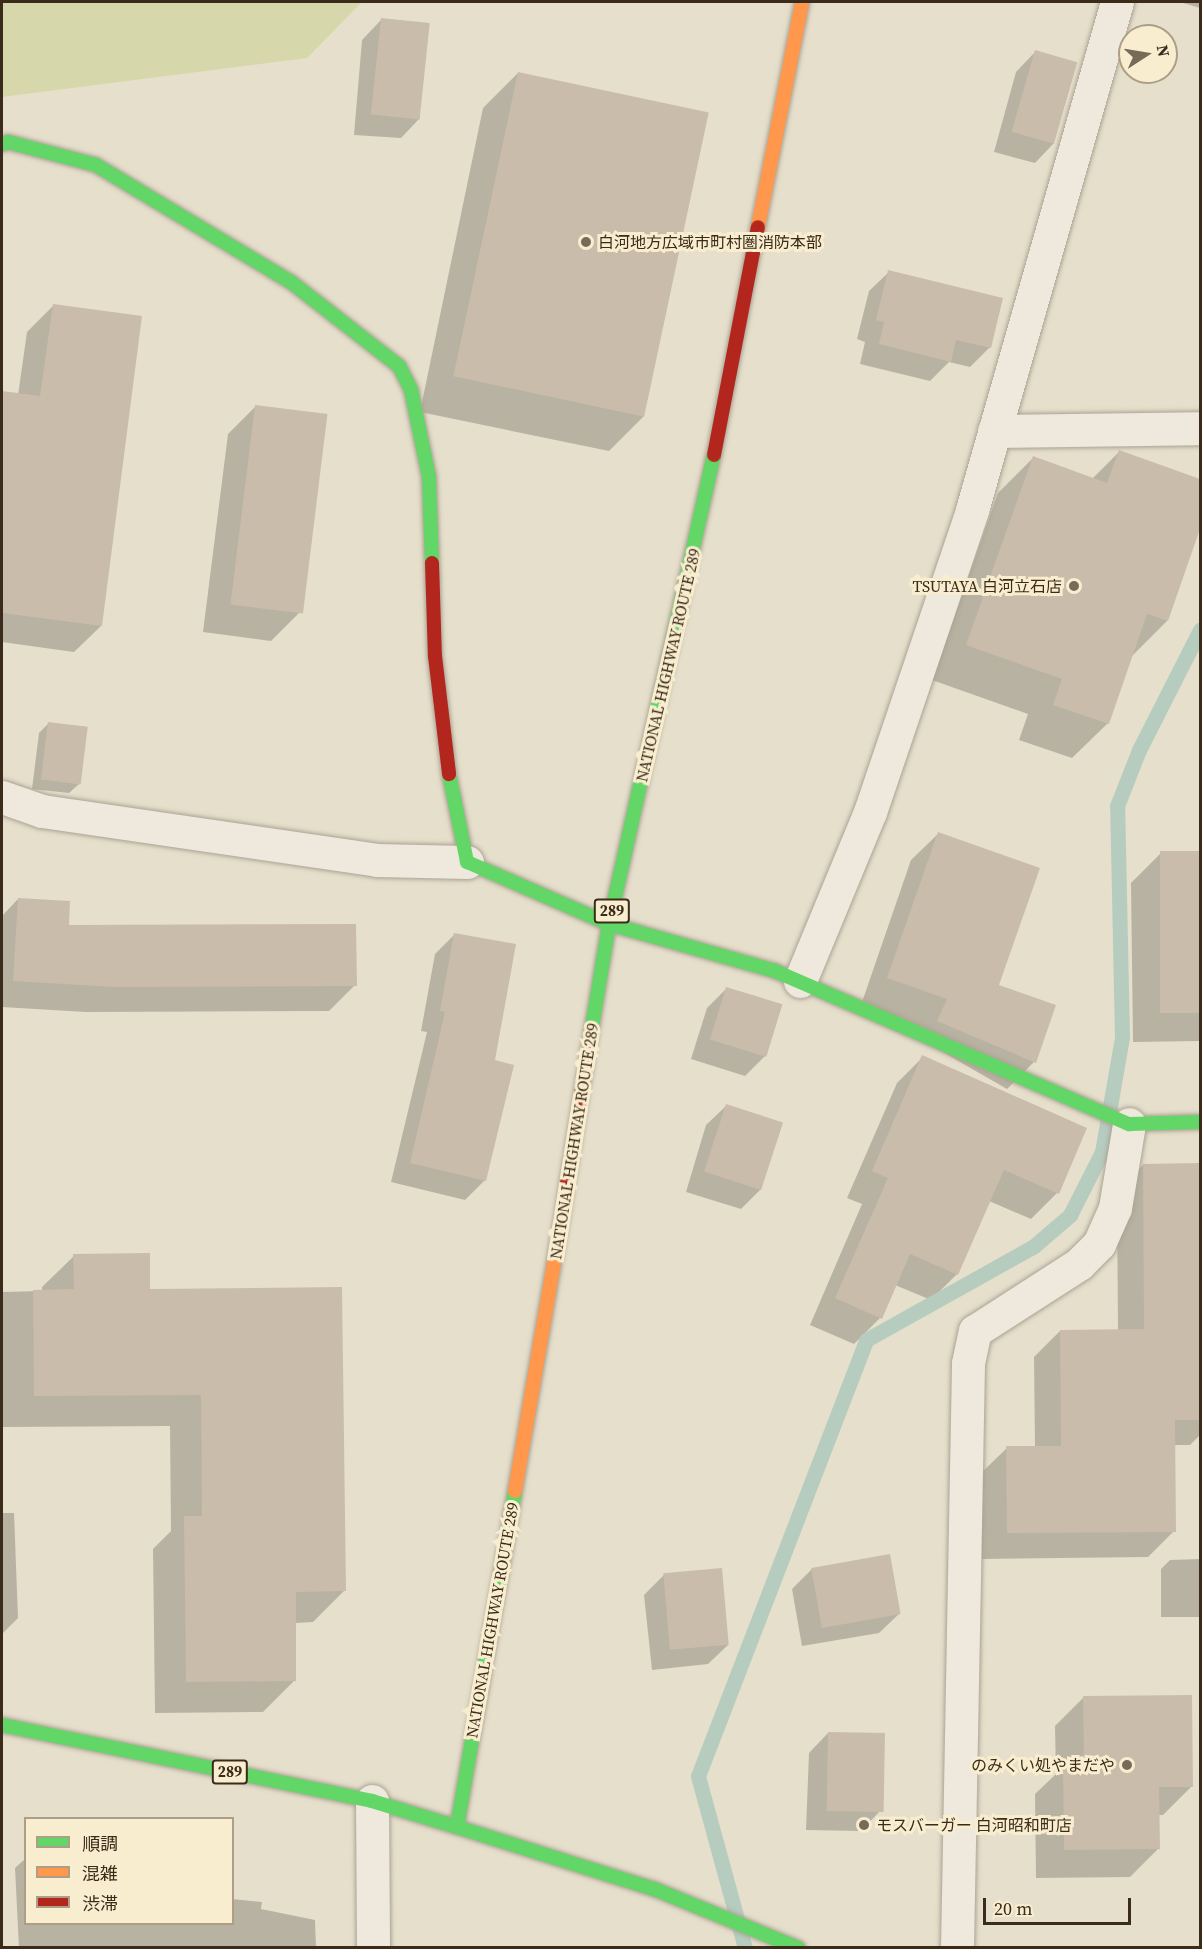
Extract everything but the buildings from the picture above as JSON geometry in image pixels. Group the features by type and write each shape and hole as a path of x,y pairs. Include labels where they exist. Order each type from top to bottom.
{"main road":[{"name":"NATIONAL HIGHWAY ROUTE 289","path":"456,1827 555,1260 609,924 706,496 802,2"},
{"path":"2,144 8,142 96,165 291,282 399,366 411,390 429,477 435,656 449,778 467,862 609,924 775,970 1129,1124 1200,1122"},
{"name":"289","path":"2,1725 372,1801 456,1827"},
{"path":"456,1827 654,1889 798,1947"}],"street":[{"path":"800,981 870,812 972,510 1117,2"},
{"path":"994,431 1200,428"},
{"path":"2,797 42,811 376,860 467,862"},
{"path":"957,1947 968,1363 975,1331 1078,1264 1099,1244 1115,1208 1129,1124"},
{"path":"372,1801 373,1947"}],"green space":[{"path":"2,2 362,2 307,58 2,97"}],"waterway":[{"path":"745,1948 698,1776 866,1340 1034,1246 1070,1215 1102,1152 1122,1037 1117,806 1139,750 1200,630"}],"traffic: fast":[{"path":"2,144 8,142 96,165 291,282 399,366 411,390 429,477 432,563"},
{"path":"588,1051 609,924 714,455"},
{"path":"449,774 467,862 609,924 775,971 1129,1124 1200,1122"},
{"path":"2,1725 372,1801 457,1827 515,1491"},
{"path":"457,1827 654,1889 798,1948"}],"traffic: slow":[{"path":"758,227 802,2"},
{"path":"515,1491 563,1209"}],"traffic: jam":[{"path":"714,455 758,227"},
{"path":"432,563 435,656 449,774"},
{"path":"563,1209 588,1051"}],"place":[{"name":"白河地方広域市町村圏消防本部","path":"586,242"},
{"name":"TSUTAYA 白河立石店","path":"1074,586"},
{"name":"のみくい処やまだや","path":"1127,1765"},
{"name":"モスバーガー 白河昭和町店","path":"864,1825"}]}
